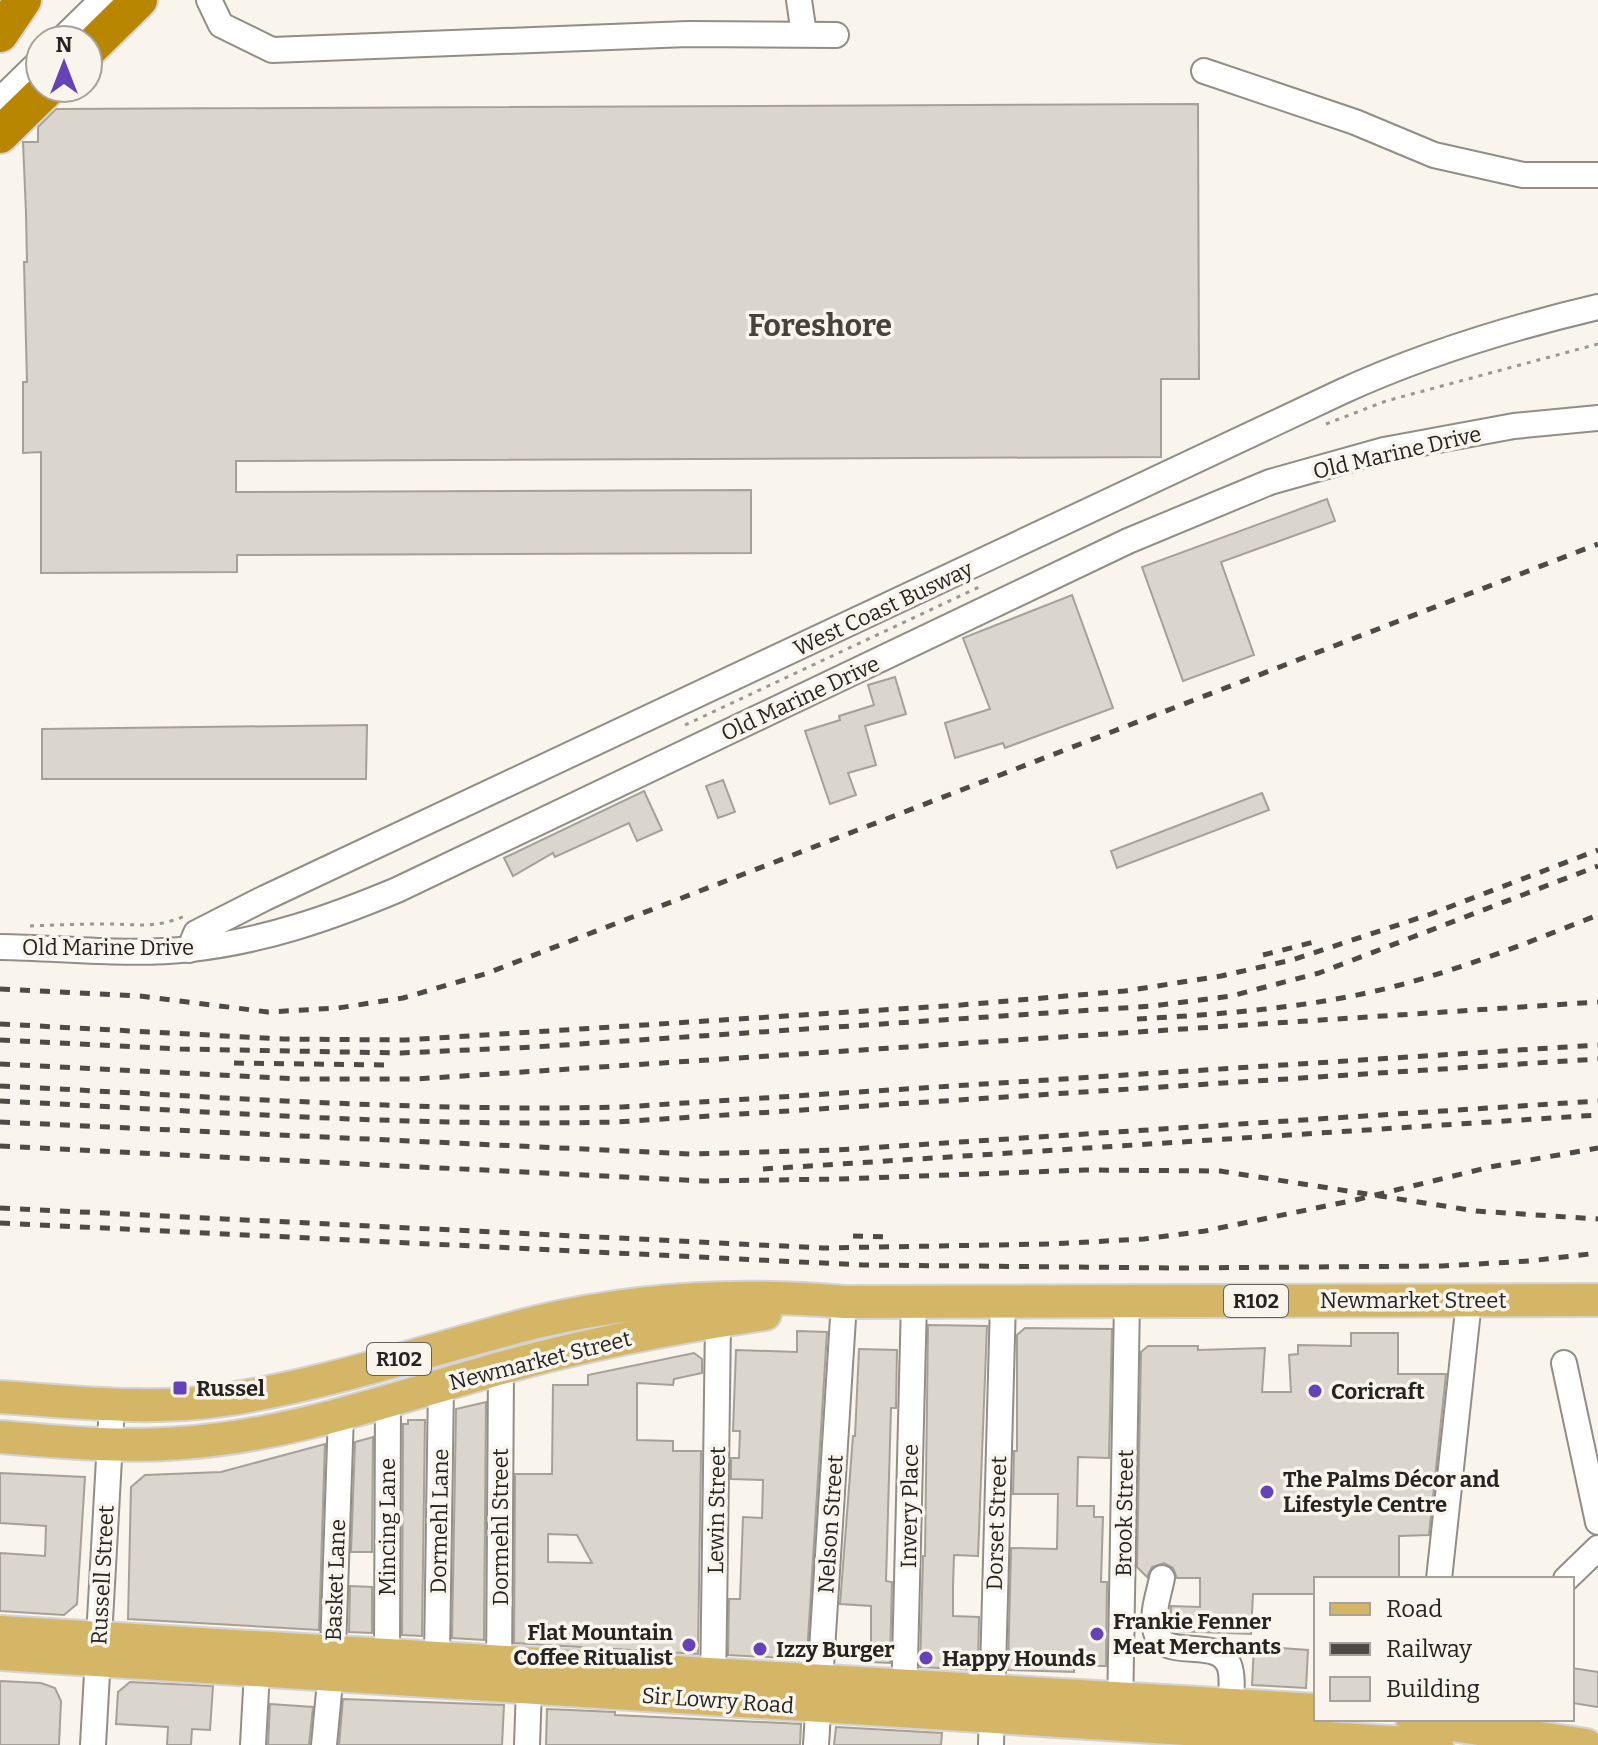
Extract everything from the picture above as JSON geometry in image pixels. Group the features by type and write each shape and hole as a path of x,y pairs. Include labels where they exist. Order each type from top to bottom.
{"highway":[{"path":"0,34 23,0"},
{"path":"104,34 139,0"},
{"path":"0,135 32,104"}],"main road":[{"name":"Newmarket Street","path":"0,1397 112,1405 222,1400 274,1391 539,1322 616,1307 704,1298 844,1302 1598,1300"},
{"name":"Newmarket Street","path":"0,1437 110,1445 183,1443 298,1425 633,1335 844,1302"},
{"name":"Sir Lowry Road","path":"0,1632 257,1671 319,1650 509,1678 904,1698 991,1717 1120,1711 1229,1727 1434,1730 1586,1745"},
{"name":"Sir Lowry Road","path":"0,1654 98,1649 387,1653 437,1656 509,1678"},
{"name":"Sir Lowry Road","path":"1229,1727 1314,1710"}],"street":[{"path":"77,24 102,0"},
{"path":"209,0 221,25 272,50 688,34 836,35"},
{"path":"799,0 804,34"},
{"path":"1204,71 1355,122 1434,155 1523,175 1598,175"},
{"path":"0,100 24,77"},
{"name":"West Coast Busway","path":"189,950 196,933 265,898 1341,392 1385,372 1480,338 1598,307"},
{"name":"Old Marine Drive","path":"0,947 189,950 298,928 341,914 1128,541 1270,482 1384,450 1514,426 1598,418"},
{"name":"Invery Place","path":"904,1698 914,1301"},
{"name":"Dorset Street","path":"991,1717 1003,1301"},
{"name":"Brook Street","path":"1120,1711 1127,1301"},
{"path":"1439,1577 1469,1301"},
{"name":"Nelson Street","path":"816,1745 844,1302"},
{"name":"Lewin Street","path":"713,1686 718,1321"},
{"path":"1564,1363 1592,1465 1598,1522"},
{"name":"Dormehl Street","path":"501,1368 509,1678 527,1745"},
{"name":"Dormehl Lane","path":"437,1656 441,1385"},
{"name":"Mincing Lane","path":"387,1653 388,1402"},
{"name":"Russell Street","path":"93,1745 112,1405"},
{"name":"Basket Lane","path":"324,1745 319,1650 341,1414"},
{"path":"1568,1577 1598,1548"},
{"path":"1162,1578 1155,1630 1160,1640 1172,1647 1209,1649 1223,1657 1230,1668 1229,1727"},
{"path":"253,1745 257,1671"}],"path":[{"path":"28,926 147,926 167,924 190,913"}],"building":[{"path":"1198,104 1199,379 1161,379 1161,457 236,461 236,492 751,490 751,553 237,555 237,572 41,573 41,452 23,453 23,382 27,382 24,262 27,262 23,142 38,142 38,127 56,109"},
{"path":"1327,499 1335,521 1221,562 1254,655 1183,681 1142,567"},
{"path":"1072,595 1113,708 1005,748 1003,743 955,758 945,723 990,709 963,638"},
{"path":"895,677 906,714 865,726 876,765 848,773 856,795 830,804 805,731 874,705 868,685"},
{"path":"367,725 366,779 42,779 42,729"},
{"path":"723,780 735,812 718,818 706,786"},
{"path":"644,791 662,830 637,841 629,823 555,857 553,853 513,876 504,858"},
{"path":"1262,793 1269,810 1117,868 1111,851"},
{"path":"928,1325 987,1326 978,1556 954,1555 953,1586 953,1616 979,1617 978,1670 920,1667 925,1556"},
{"path":"1025,1328 1112,1329 1109,1458 1078,1457 1077,1506 1094,1506 1094,1517 1103,1517 1101,1582 1107,1582 1106,1666 1074,1666 1074,1672 1008,1670 1011,1548 1057,1549 1058,1494 1013,1494 1014,1451 1017,1451 1017,1335"},
{"path":"797,1331 827,1332 807,1656 803,1659 728,1655 729,1599 740,1599 743,1517 762,1518 763,1480 731,1479 731,1458 739,1458 740,1431 733,1431 736,1350 797,1352"},
{"name":"The Palms Décor and Lifestyle Centre","path":"1351,1333 1398,1333 1398,1374 1446,1374 1429,1535 1399,1536 1399,1577 1314,1577 1314,1594 1253,1594 1251,1634 1174,1631 1170,1624 1171,1606 1200,1607 1200,1578 1177,1578 1173,1568 1164,1563 1152,1567 1147,1577 1137,1567 1141,1352 1148,1346 1198,1346 1198,1350 1265,1348 1262,1392 1291,1392 1289,1355 1298,1354 1298,1345 1351,1346"},
{"path":"859,1349 897,1350 896,1408 891,1408 886,1581 892,1582 890,1663 871,1662 871,1606 840,1604 855,1436"},
{"path":"694,1353 702,1359 702,1373 674,1379 673,1385 637,1383 637,1440 673,1441 673,1451 701,1451 698,1654 514,1643 515,1474 552,1474 553,1385 588,1385 588,1375","holes":["548,1534 577,1535 592,1563 548,1562"]},
{"path":"486,1402 484,1640 452,1638 456,1409"},
{"path":"408,1420 425,1420 422,1636 402,1635 403,1424 408,1424"},
{"path":"373,1437 372,1552 351,1552 355,1442"},
{"path":"325,1444 319,1630 128,1619 131,1487 145,1475 221,1472"},
{"path":"0,1473 85,1477 77,1604 64,1615 0,1611 0,1553 45,1556 46,1526 0,1523"},
{"path":"350,1586 372,1587 372,1633 349,1632"},
{"path":"1254,1646 1308,1650 1306,1688 1252,1685"},
{"path":"1574,1668 1598,1672 1598,1707 1574,1703"},
{"path":"0,1681 41,1683 55,1688 61,1701 59,1745 0,1745"},
{"path":"130,1682 213,1686 210,1730 192,1729 191,1745 167,1745 168,1727 116,1724 118,1692"},
{"path":"343,1699 504,1705 502,1745 339,1745"},
{"path":"270,1704 313,1707 309,1745 268,1745"},
{"path":"547,1709 801,1724 800,1745 546,1745"},
{"path":"836,1727 942,1733 941,1745 834,1745"}],"railway":[{"path":"0,989 140,996 268,1012 338,1008 403,998 485,974 1598,544"},
{"path":"0,1024 283,1039 405,1040 961,1005 1125,991 1221,976 1292,960 1431,914 1598,850"},
{"path":"0,1040 180,1049 401,1053 1153,1006 1231,996 1319,973 1598,866"},
{"path":"1137,1019 1267,1009 1364,994 1473,962 1598,915"},
{"path":"1263,955 1318,941"},
{"path":"0,1064 298,1079 416,1079 1598,1002"},
{"path":"0,1086 389,1105 622,1107 1598,1045"},
{"path":"0,1101 385,1120 616,1122 1598,1059"},
{"path":"234,1063 390,1065"},
{"path":"0,1122 691,1154 836,1150 1598,1101"},
{"path":"763,1169 1598,1115"},
{"path":"0,1146 703,1181 1085,1170 1220,1171 1476,1211 1598,1219"},
{"path":"0,1208 823,1248 1050,1244 1144,1239 1205,1231 1355,1200 1490,1167 1598,1148"},
{"path":"0,1223 863,1265 1175,1268 1442,1266 1598,1253"},
{"path":"853,1236 889,1237"}],"place":[{"name":"Russel","path":"180,1388"},
{"name":"Coricraft","path":"1315,1391"},
{"name":"The Palms Décor and Lifestyle Centre","path":"1267,1492"},
{"name":"Frankie Fenner Meat Merchants","path":"1097,1634"},
{"name":"Flat Mountain Coffee Ritualist","path":"689,1645"},
{"name":"Izzy Burger","path":"760,1649"},
{"name":"Happy Hounds","path":"926,1658"}],"district":[{"name":"Foreshore","path":"820,326"}]}
